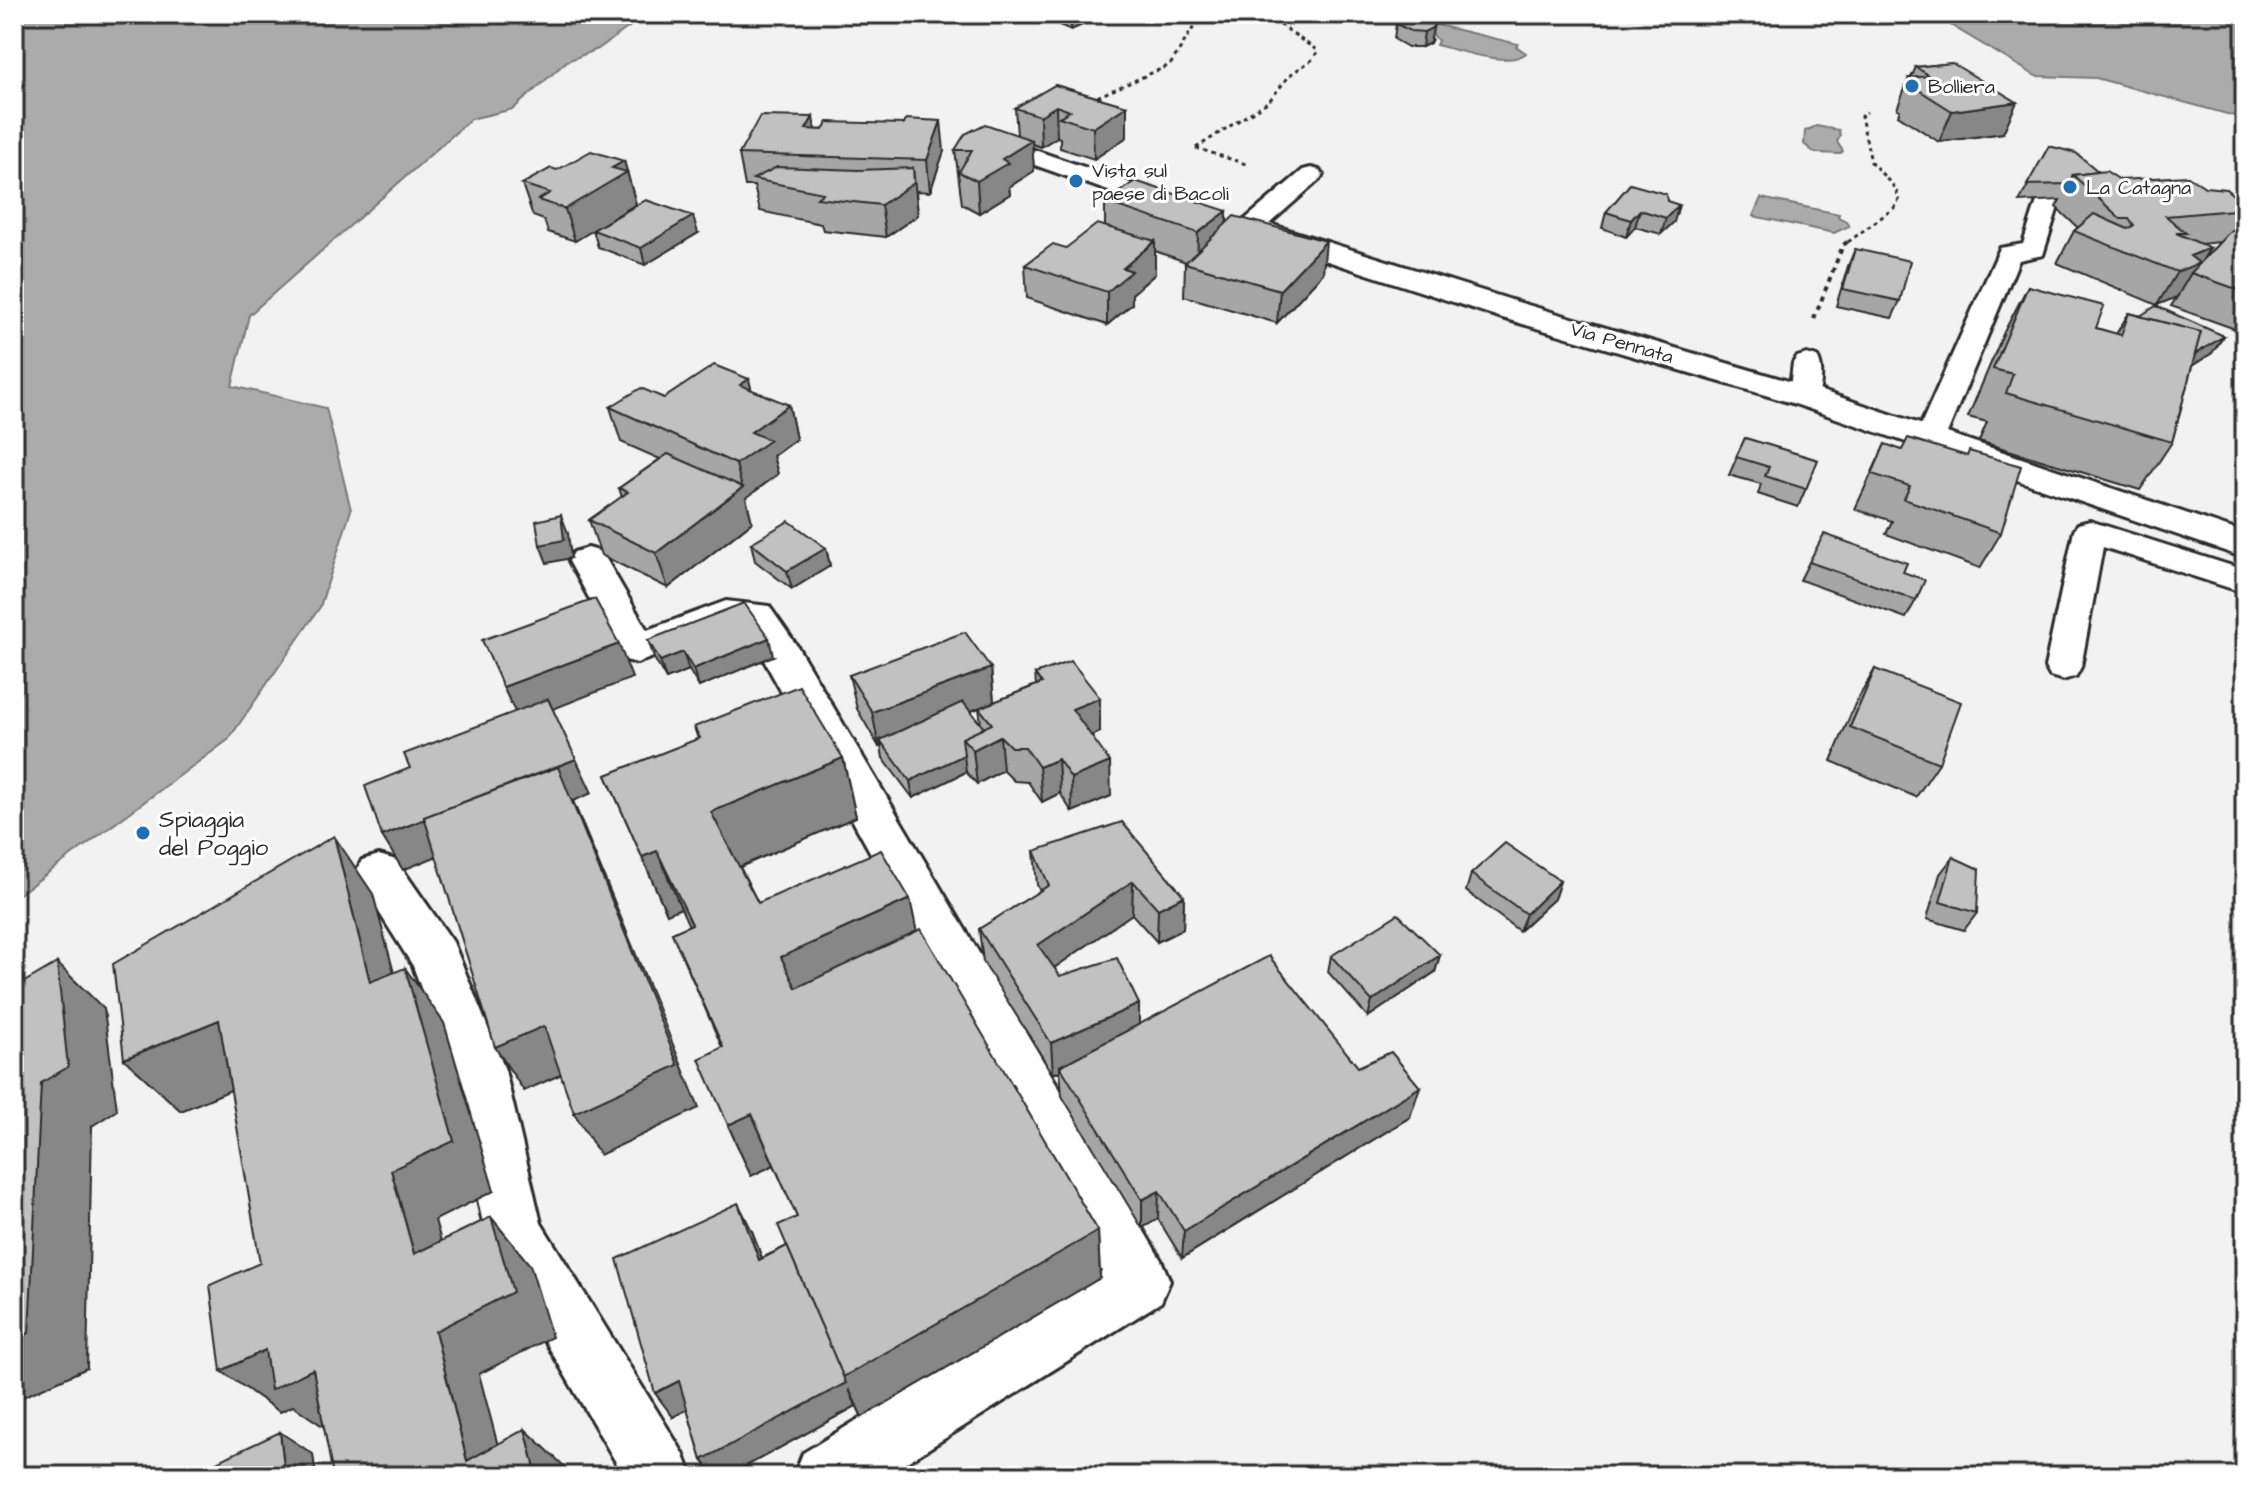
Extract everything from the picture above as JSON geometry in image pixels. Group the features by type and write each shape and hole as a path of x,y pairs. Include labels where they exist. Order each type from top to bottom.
{"street":[{"name":"Via Pennata","path":"1211,216 1510,310 1806,380 1930,438 2245,546"},
{"path":"588,561 637,649 726,615 755,616 782,656 1140,1281 826,1476"},
{"path":"379,874 435,957 478,1070 514,1233 660,1476"}],"lane":[{"name":"Via Pennata","path":"997,144 1211,216"},
{"path":"1211,216 1311,175"},
{"path":"1930,438 2009,253 2034,250 2047,203 2129,200"},
{"path":"2063,667 2090,531 2245,582"}],"path":[{"path":"1084,102 1170,65 1179,57 1193,28 1206,14"},
{"path":"1196,148 1269,101 1290,75 1313,59 1318,51 1264,14"},
{"path":"1806,380 1812,327 1843,245 1894,208 1899,200 1896,189 1871,162 1861,116 1867,112"}],"shaded area":[{"path":"14,14 647,14 598,49 567,61 513,109 471,119 249,315 232,386 326,408 351,510 320,607 228,740 14,898"},
{"path":"1932,14 2245,14 2245,119 2096,78 2036,76"},
{"path":"1433,24 1518,44 1516,46 1526,53 1508,59 1496,58 1436,45 1438,41 1432,33"},
{"path":"1816,126 1839,130 1837,142 1843,151 1840,154 1815,153 1804,144 1805,131"},
{"path":"1761,198 1839,214 1838,217 1849,226 1834,233 1753,216"}],"building":[{"path":"1407,17 1429,20 1434,24 1424,32 1411,31 1396,24"},
{"path":"1952,63 2017,102 1952,111 1911,85 1918,84 1909,78 1929,76 1916,67"},
{"path":"1055,85 1127,106 1093,128 1059,117 1070,111 1056,106 1040,116 1015,108"},
{"path":"760,116 813,117 806,129 823,130 828,122 904,124 906,119 941,121 927,160 739,154"},
{"path":"985,124 1032,140 1002,159 1008,163 977,181 959,172 972,150 955,150 965,134"},
{"path":"2049,146 2076,153 2099,172 2073,175 2068,184 2027,185"},
{"path":"591,151 624,161 612,168 627,172 565,209 538,200 550,193 522,184 551,168 557,170"},
{"path":"777,167 858,170 913,168 914,183 881,205 817,198 823,193 753,179"},
{"path":"2106,171 2120,180 2188,176 2205,187 2226,189 2245,205 2245,209 2166,216 2186,233 2176,233 2210,248 2190,256 2199,263 2177,272 2074,231 2094,214 2128,229 2134,225 2129,219 2121,219 2073,175"},
{"path":"1135,181 1227,211 1198,233 1105,202"},
{"path":"1630,184 1666,194 1667,201 1679,205 1666,218 1640,210 1631,220 1606,212"},
{"path":"646,200 693,216 641,248 593,230"},
{"path":"1234,216 1326,241 1280,290 1185,263"},
{"path":"1097,224 1155,241 1123,268 1132,271 1107,292 1025,265 1053,244 1066,248"},
{"path":"2231,230 2245,232 2245,292 2191,273"},
{"path":"1855,249 1910,261 1900,301 1843,289"},
{"path":"2028,286 2104,306 2096,328 2121,335 2129,313 2201,332 2172,442 2006,393 2013,374 1993,369"},
{"path":"2156,306 2224,336 2195,354 2201,332 2140,316"},
{"path":"714,365 749,379 740,385 789,405 751,432 770,440 736,464 610,407 641,388 664,398"},
{"path":"1745,438 1818,460 1806,489 1765,476 1769,467 1736,457"},
{"path":"1908,438 1967,456 1969,451 2021,466 2001,533 1904,499 1910,486 1872,474 1885,444 1902,450"},
{"path":"668,454 743,487 656,553 589,520 628,492 619,488"},
{"path":"561,515 564,540 540,545 536,521"},
{"path":"789,521 826,548 787,571 751,543"},
{"path":"1824,534 1907,563 1903,572 1925,580 1916,600 1809,562"},
{"path":"595,599 619,644 503,687 482,640"},
{"path":"744,603 769,638 693,669 683,652 660,661 648,640"},
{"path":"965,632 991,668 872,712 849,675"},
{"path":"1071,661 1100,698 1072,709 1110,762 1071,778 1058,759 1039,767 1025,747 1011,747 1000,736 973,750 962,738 992,724 979,708 1042,683 1035,674"},
{"path":"1875,669 1961,702 1939,763 1850,727"},
{"path":"799,686 843,758 711,812 758,903 881,850 910,899 781,957 796,988 921,929 1098,1231 843,1377 778,1225 797,1217 752,1114 728,1125 699,1059 723,1047 672,933 692,924 657,851 642,857 606,775 700,738 694,727"},
{"path":"548,699 576,759 382,836 365,786 410,768 404,754"},
{"path":"963,702 984,728 962,738 964,755 910,781 880,740"},
{"path":"558,767 678,1065 574,1113 544,1026 495,1047 424,817"},
{"path":"1122,822 1184,896 1158,909 1133,881 1038,945 1060,976 1117,958 1139,1004 1051,1043 979,929 1049,885 1034,851"},
{"path":"334,836 370,982 405,968 454,1141 391,1170 414,1254 491,1217 513,1292 435,1331 467,1461 525,1429 537,1476 333,1476 313,1369 271,1390 265,1350 221,1371 210,1285 260,1263 219,1020 124,1059 113,964"},
{"path":"1505,843 1560,881 1526,914 1471,874"},
{"path":"1953,857 1979,869 1977,913 1940,902"},
{"path":"1398,914 1440,955 1372,1001 1331,956"},
{"path":"1269,956 1358,1067 1391,1052 1420,1087 1184,1231 1159,1191 1142,1200 1060,1066"},
{"path":"57,963 68,1067 41,1083 29,1333 14,1340 14,988"},
{"path":"738,1203 759,1260 787,1246 846,1383 702,1460 679,1381 655,1393 617,1259"},
{"path":"280,1432 285,1476 187,1476"}],"place":[{"name":"Bolliera","path":"1912,86"},
{"name":"Vista sul paese di Bacoli","path":"1076,181"},
{"name":"La Catagna","path":"2070,187"},
{"name":"Spiaggia del Poggio","path":"143,833"}]}
